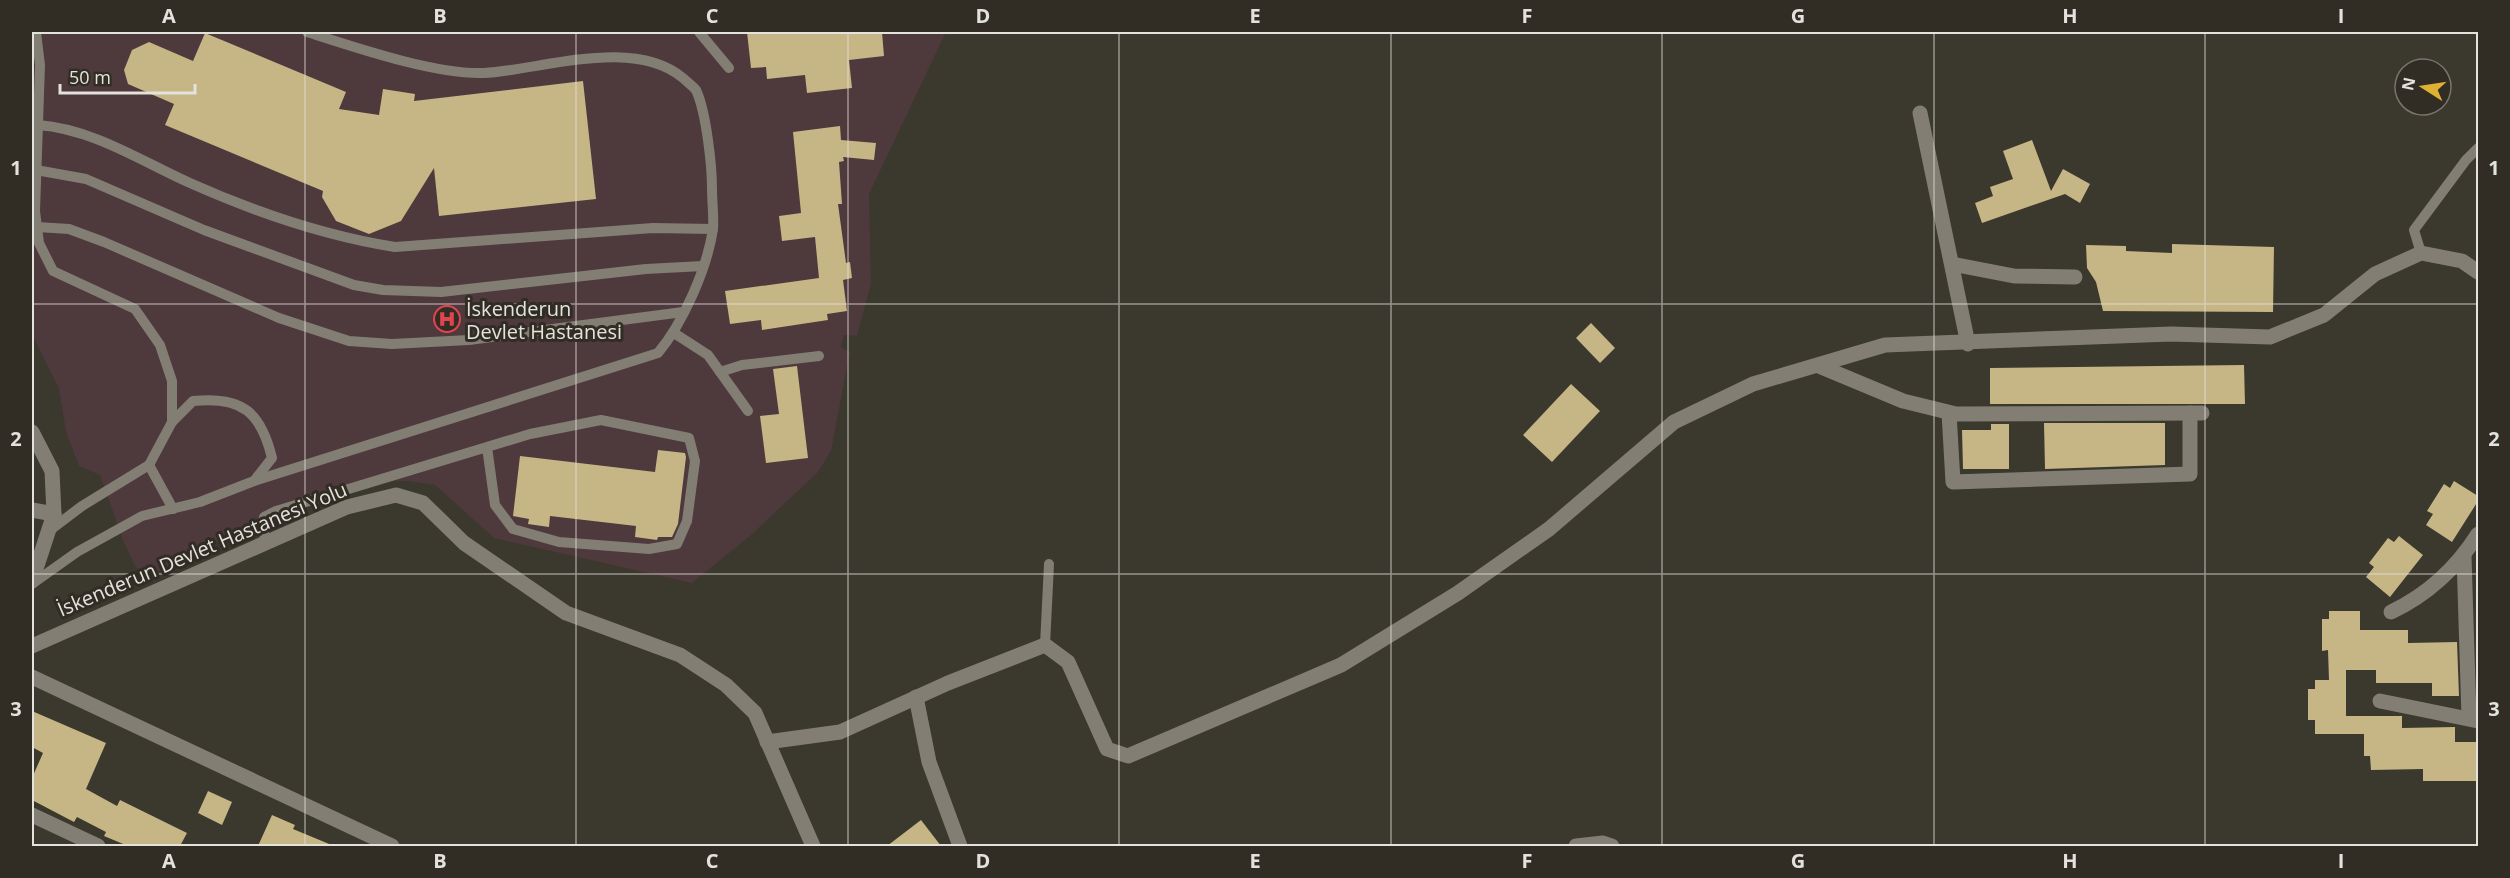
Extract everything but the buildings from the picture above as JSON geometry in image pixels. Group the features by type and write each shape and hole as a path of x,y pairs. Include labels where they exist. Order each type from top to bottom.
{"street":[{"path":"1920,113 1968,344"},
{"path":"767,742 840,732 916,697 1045,645 1068,662 1107,749 1128,756 1341,666 1458,593 1549,529 1674,422 1753,384 1885,345 1968,344 2171,334 2270,337 2324,315 2375,273 2421,253 2462,261 2478,272"},
{"path":"1952,264 2014,276 2075,277"},
{"path":"1820,366 1903,401 1949,412 2196,413 2190,474 1953,482 1949,412"},
{"path":"32,432 52,471 54,514 32,583"},
{"name":"İskenderun Devlet Hastanesi Yolu","path":"32,646 347,507 396,495 423,503 464,543 566,613 680,656 726,685 755,713 813,846"},
{"path":"32,510 54,514"},
{"path":"2391,612 2415,600 2464,556 2478,534"},
{"path":"2380,701 2474,720 2464,556"},
{"path":"32,677 392,846"},
{"path":"916,697 929,762 960,846"},
{"path":"32,815 98,846"},
{"path":"1576,846 1603,843 1612,846"}],"lane":[{"path":"36,32 40,65 36,170 39,243 53,271 135,309 160,345 172,381 172,422"},
{"path":"32,583 77,552 133,521 200,502 254,481 658,352 674,333 703,266 713,229 712,171 702,112 695,89 675,71 645,60 604,57 483,73 451,70 352,47 307,32"},
{"path":"699,32 729,68"},
{"path":"38,125 79,131 192,184 322,232 370,243 395,246 653,228 713,229"},
{"path":"2421,253 2414,230 2466,160 2478,148"},
{"path":"36,170 86,179 248,246 354,285 383,290 441,292 646,269 703,266"},
{"path":"37,227 69,229 86,235 279,318 350,341 392,344 469,340 683,312"},
{"path":"674,333 708,355 748,411"},
{"path":"720,372 742,365 819,356"},
{"path":"48,532 90,500 149,465 172,422 193,401 231,402 247,409 266,431 272,458 254,481"},
{"path":"266,542 264,517 276,511 487,447 530,434 601,420 689,438 695,461 687,521 677,544 649,549 559,542 513,529 495,505 487,447"},
{"path":"149,465 173,509"},
{"path":"1045,645 1049,564"}],"shaded area":[{"name":"İskenderun Devlet Hastanesi","path":"32,32 946,32 869,194 871,284 857,336 844,335 841,347 850,352 831,451 818,472 750,536 692,583 494,538 435,485 408,481 364,482 192,551 154,574 136,568 123,540 100,475 79,466 66,432 59,389 32,334"}],"place":[{"name":"İskenderun Devlet Hastanesi","path":"447,319"}]}
